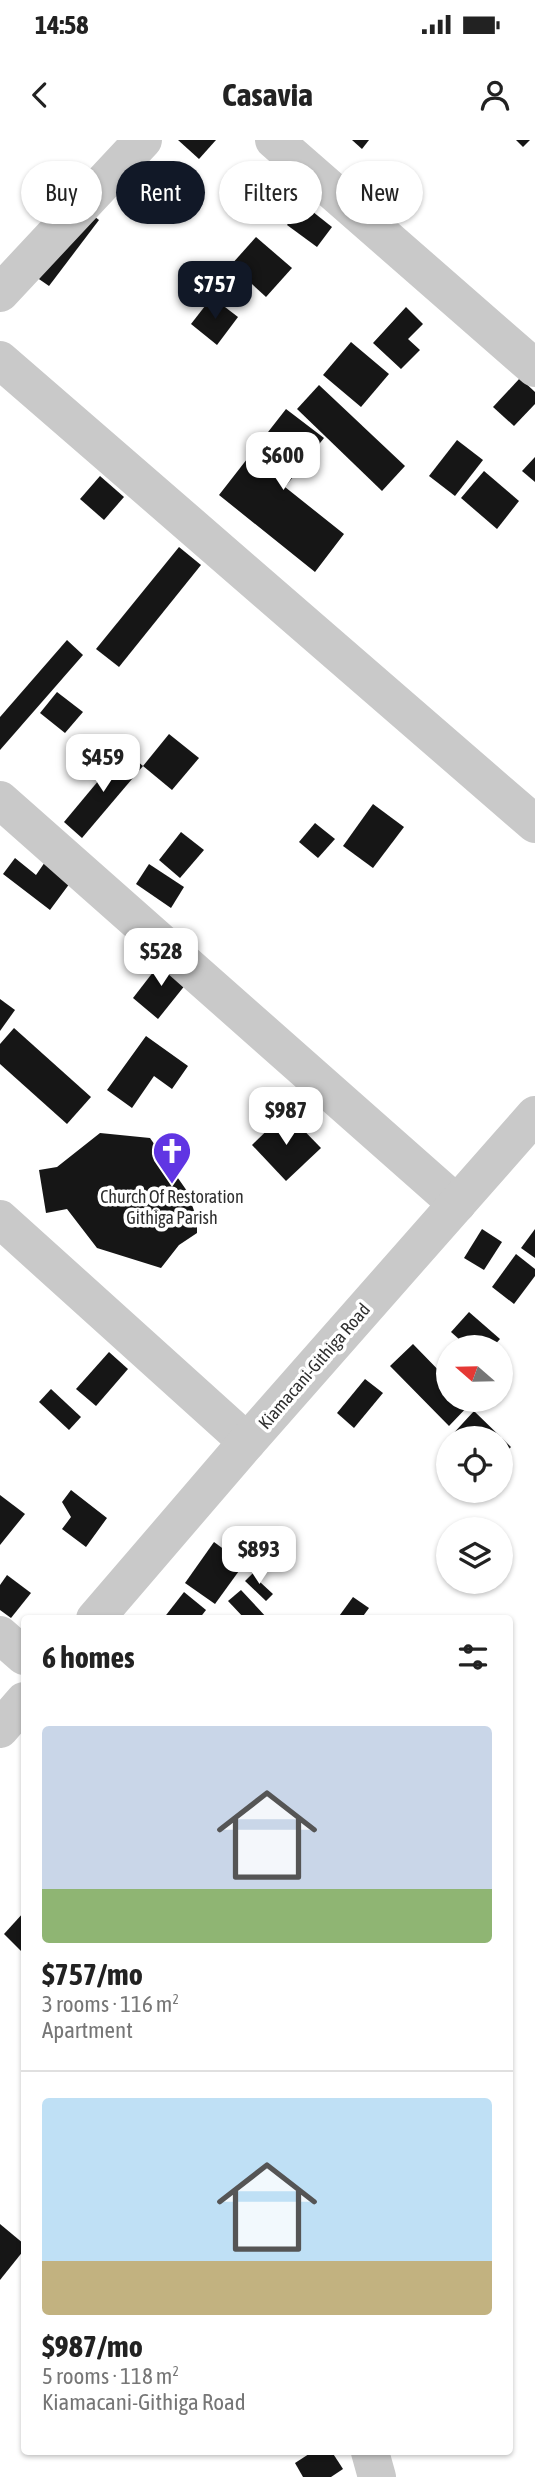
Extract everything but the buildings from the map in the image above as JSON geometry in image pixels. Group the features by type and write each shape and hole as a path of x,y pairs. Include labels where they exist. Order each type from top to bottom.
{"street":[{"path":"0,293 142,140"},
{"path":"274,140 535,368"},
{"path":"0,360 535,824"},
{"path":"0,800 457,1204"},
{"name":"Kiamacani-Githiga Road","path":"98,1615 535,1115"},
{"path":"0,1219 247,1442"},
{"path":"0,1635 21,1653"},
{"path":"0,1729 21,1704"},
{"path":"371,2455 377,2477"}],"place":[{"name":"Church Of Restoration Githiga Parish","path":"172,1185"}]}
